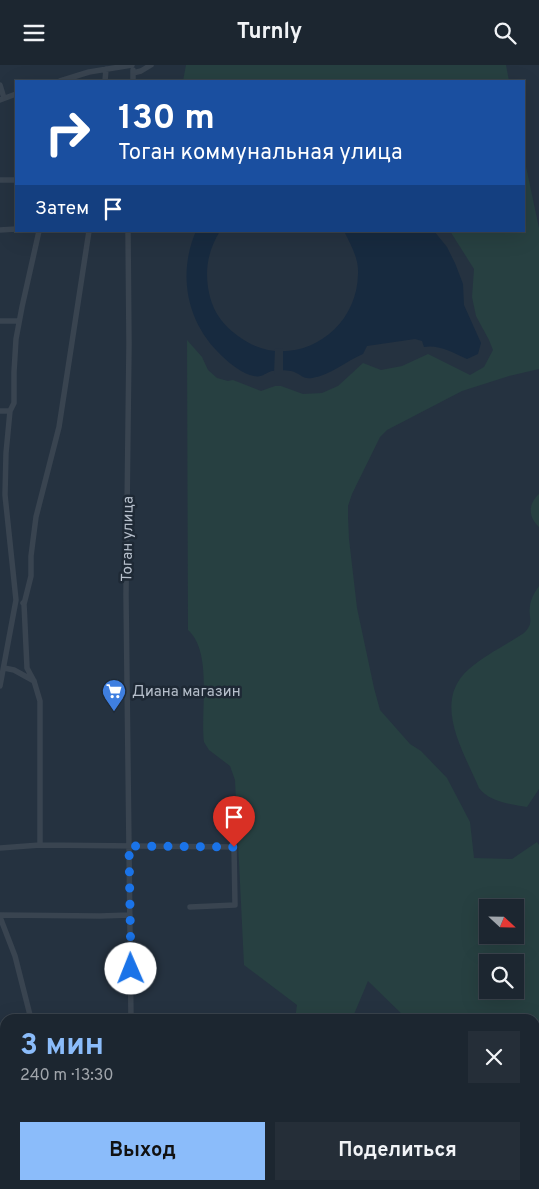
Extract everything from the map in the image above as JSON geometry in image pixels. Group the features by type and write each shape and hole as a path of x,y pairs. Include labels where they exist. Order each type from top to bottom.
{"street":[{"path":"63,80 97,68 106,69 132,65 133,80"},
{"path":"133,73 151,65"},
{"path":"105,80 106,69"},
{"path":"0,85 2,99 15,94"},
{"path":"0,180 15,180"},
{"path":"0,230 15,229"},
{"path":"0,686 16,600 5,495 6,453 10,411 14,403 14,372 19,321 39,232"},
{"path":"40,845 40,701 34,681 27,668 24,604 31,577 30,556 36,517 58,427 89,232"},
{"name":"Тоган улица","path":"128,232 129,344 126,595 131,1014"},
{"path":"0,321 19,321"},
{"path":"0,411 10,411"},
{"path":"16,600 24,604"},
{"path":"4,668 14,670 34,681"},
{"path":"0,848 40,845 234,847 235,905 190,907"},
{"path":"30,1014 15,956 0,916 130,915"}],"green space":[{"path":"186,65 506,65 509,80 183,80"},
{"path":"525,162 539,228 539,369 509,376 462,391 387,430 380,437 352,494 348,506 348,517 357,608 380,710 410,744 421,751 447,778 470,822 474,858 512,859 537,842 539,845 539,1014 402,1014 368,981 354,1014 296,1014 297,1005 244,965 235,780 230,766 209,750 204,742 203,667 196,640 188,630 187,340 202,357 208,370 217,378 228,381 233,380 261,391 281,386 303,394 322,393 338,386 363,363 381,370 402,366 428,354 470,375 484,367 493,350 476,316 472,297 474,269 451,232 525,232"},
{"path":"539,494 539,527 531,515 531,506"},
{"path":"539,586 539,789 527,807 494,799 483,793 479,788 454,727 452,696 458,682 469,669 524,633 530,623 533,595"}],"water":[{"path":"196,232 220,232 212,247 207,271 208,288 214,308 220,319 238,336 257,347 278,351 298,349 316,343 333,331 346,315 355,296 358,268 354,252 344,232 435,232 447,247 463,284 464,305 481,343 478,354 467,359 440,348 424,347 422,341 415,339 367,346 363,354 326,374 312,378 306,378 287,370 272,371 259,376 245,373 222,356 210,343 200,329 193,314 187,281 190,248"}],"pier":[{"path":"283,348 283,374 274,374 275,349"}],"place":[{"name":"Диана магазин","path":"114,712"}],"route":[{"path":"131,969 128,878 129,846 234,847"}]}
